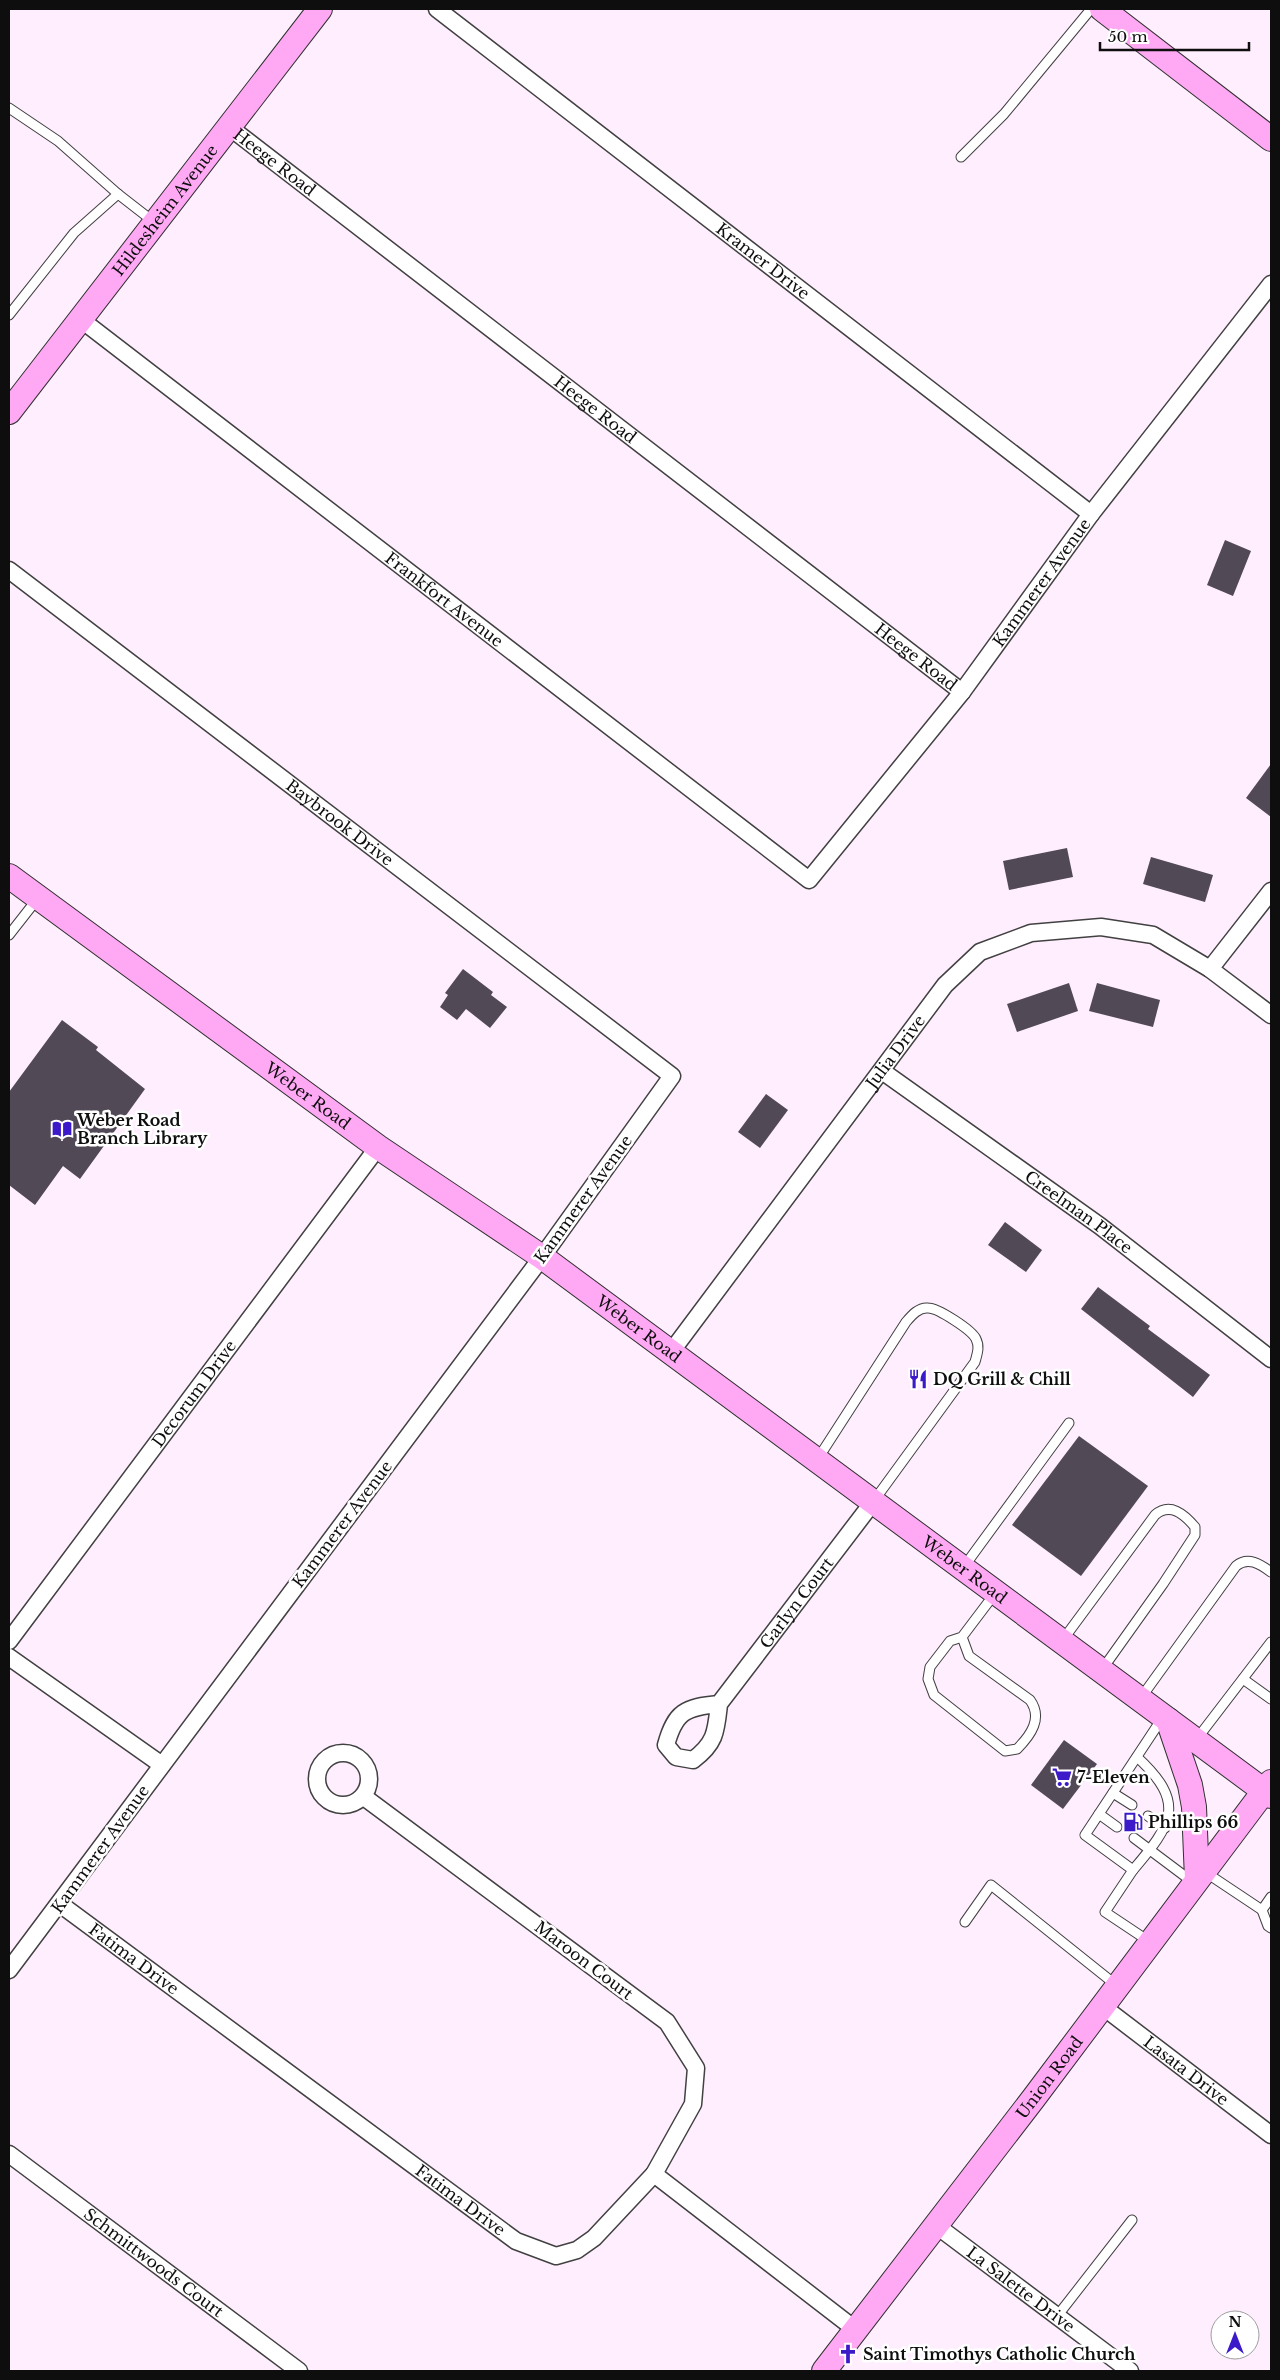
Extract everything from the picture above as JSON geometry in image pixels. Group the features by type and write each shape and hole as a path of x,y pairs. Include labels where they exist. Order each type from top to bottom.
{"main road":[{"name":"Hildesheim Avenue","path":"9,412 79,318 320,9"},
{"path":"1102,9 1271,139"},
{"name":"Weber Road","path":"9,876 378,1147 542,1257 1195,1740 1269,1789"},
{"path":"1166,1718 1190,1785 1194,1807 1198,1878"},
{"name":"Union Road","path":"824,2371 937,2226 1198,1878 1269,1789"}],"street":[{"name":"Kramer Drive","path":"437,9 1091,514"},
{"name":"Heege Road","path":"228,126 962,692"},
{"name":"Kammerer Avenue","path":"810,880 962,692 1091,514 1271,284"},
{"name":"Frankfort Avenue","path":"79,318 810,880"},
{"name":"Baybrook Drive","path":"9,570 672,1076"},
{"path":"1210,969 1271,890"},
{"name":"Julia Drive","path":"671,1352 952,978 980,952 1031,933 1102,926 1153,935 1210,969 1271,1014"},
{"name":"Creelman Place","path":"882,1071 1100,1226 1271,1359"},
{"name":"Kammerer Avenue","path":"9,1970 542,1257 672,1076"},
{"name":"Decorum Drive","path":"9,1640 378,1147"},
{"name":"Garlyn Court","path":"719,1704 873,1502"},
{"path":"9,1657 162,1766"},
{"name":"Maroon Court","path":"364,1796 667,2022 696,2068 693,2104 654,2174"},
{"name":"Fatima Drive","path":"60,1904 516,2242 556,2256 577,2250 594,2238 654,2174"},
{"name":"Lasata Drive","path":"1102,2006 1271,2135"},
{"name":"Schmittwoods Court","path":"9,2154 299,2371"},
{"path":"654,2174 856,2330"},
{"name":"La Salette Drive","path":"937,2226 1058,2315 1130,2371"}],"lane":[{"path":"961,157 1004,114 1091,9"},
{"path":"9,108 58,141 99,178 154,222"},
{"path":"9,315 74,233 118,194"},
{"path":"9,935 38,898"},
{"path":"817,1460 906,1322 917,1311 927,1307 940,1310 975,1337 978,1347 975,1362 873,1502"},
{"path":"963,1568 1069,1423"},
{"path":"1062,1642 1155,1515 1162,1509 1168,1508 1179,1512 1195,1527 1195,1535 1163,1584 1101,1671"},
{"path":"1139,1699 1236,1566 1242,1562 1251,1561 1271,1572"},
{"path":"962,1637 969,1656 1030,1700 1036,1708 1037,1716 1034,1724 1017,1749 1005,1751 934,1695 930,1687 930,1667 950,1641 962,1637 996,1592"},
{"path":"1195,1740 1271,1642"},
{"path":"1243,1678 1271,1699"},
{"path":"1133,1870 1085,1835 1137,1756 1166,1718"},
{"path":"1137,1756 1155,1773 1164,1788 1169,1804 1164,1828 1159,1839 1133,1870 1105,1912 1150,1942"},
{"path":"1113,1792 1132,1805"},
{"path":"1099,1814 1117,1827"},
{"path":"1148,1816 1164,1828"},
{"path":"1134,1838 1150,1850 1198,1878 1262,1910 1268,1926 1271,1928"},
{"path":"965,1922 991,1885 1117,1986"},
{"path":"1262,1910 1271,1897"},
{"path":"1058,2315 1132,2220"}],"building":[{"path":"1225,540 1251,551 1233,596 1207,585"},
{"path":"1271,764 1271,817 1246,798"},
{"path":"1067,848 1073,877 1009,890 1003,861"},
{"path":"1151,857 1213,875 1205,902 1143,884"},
{"path":"463,969 493,992 491,995 507,1007 490,1028 466,1009 457,1020 440,1007 448,995 445,993"},
{"path":"1069,983 1078,1011 1017,1032 1007,1004"},
{"path":"1097,983 1160,1000 1153,1027 1089,1011"},
{"name":"Weber Road Branch Library","path":"62,1020 98,1047 96,1050 145,1089 80,1179 63,1166 35,1205 9,1185 9,1092"},
{"path":"766,1094 788,1110 760,1148 738,1132"},
{"path":"1005,1222 1042,1250 1026,1272 988,1245"},
{"path":"1098,1287 1150,1326 1148,1329 1210,1375 1193,1397 1081,1309"},
{"path":"1079,1436 1148,1486 1081,1576 1012,1525"},
{"name":"7-Eleven","path":"1064,1740 1097,1764 1063,1809 1031,1785"}],"place":[{"name":"Weber Road Branch Library","path":"62,1129"},
{"name":"DQ Grill & Chill","path":"918,1379"},
{"name":"7-Eleven","path":"1062,1777"},
{"name":"Phillips 66","path":"1133,1822"},
{"name":"Saint Timothys Catholic Church","path":"848,2354"}]}
